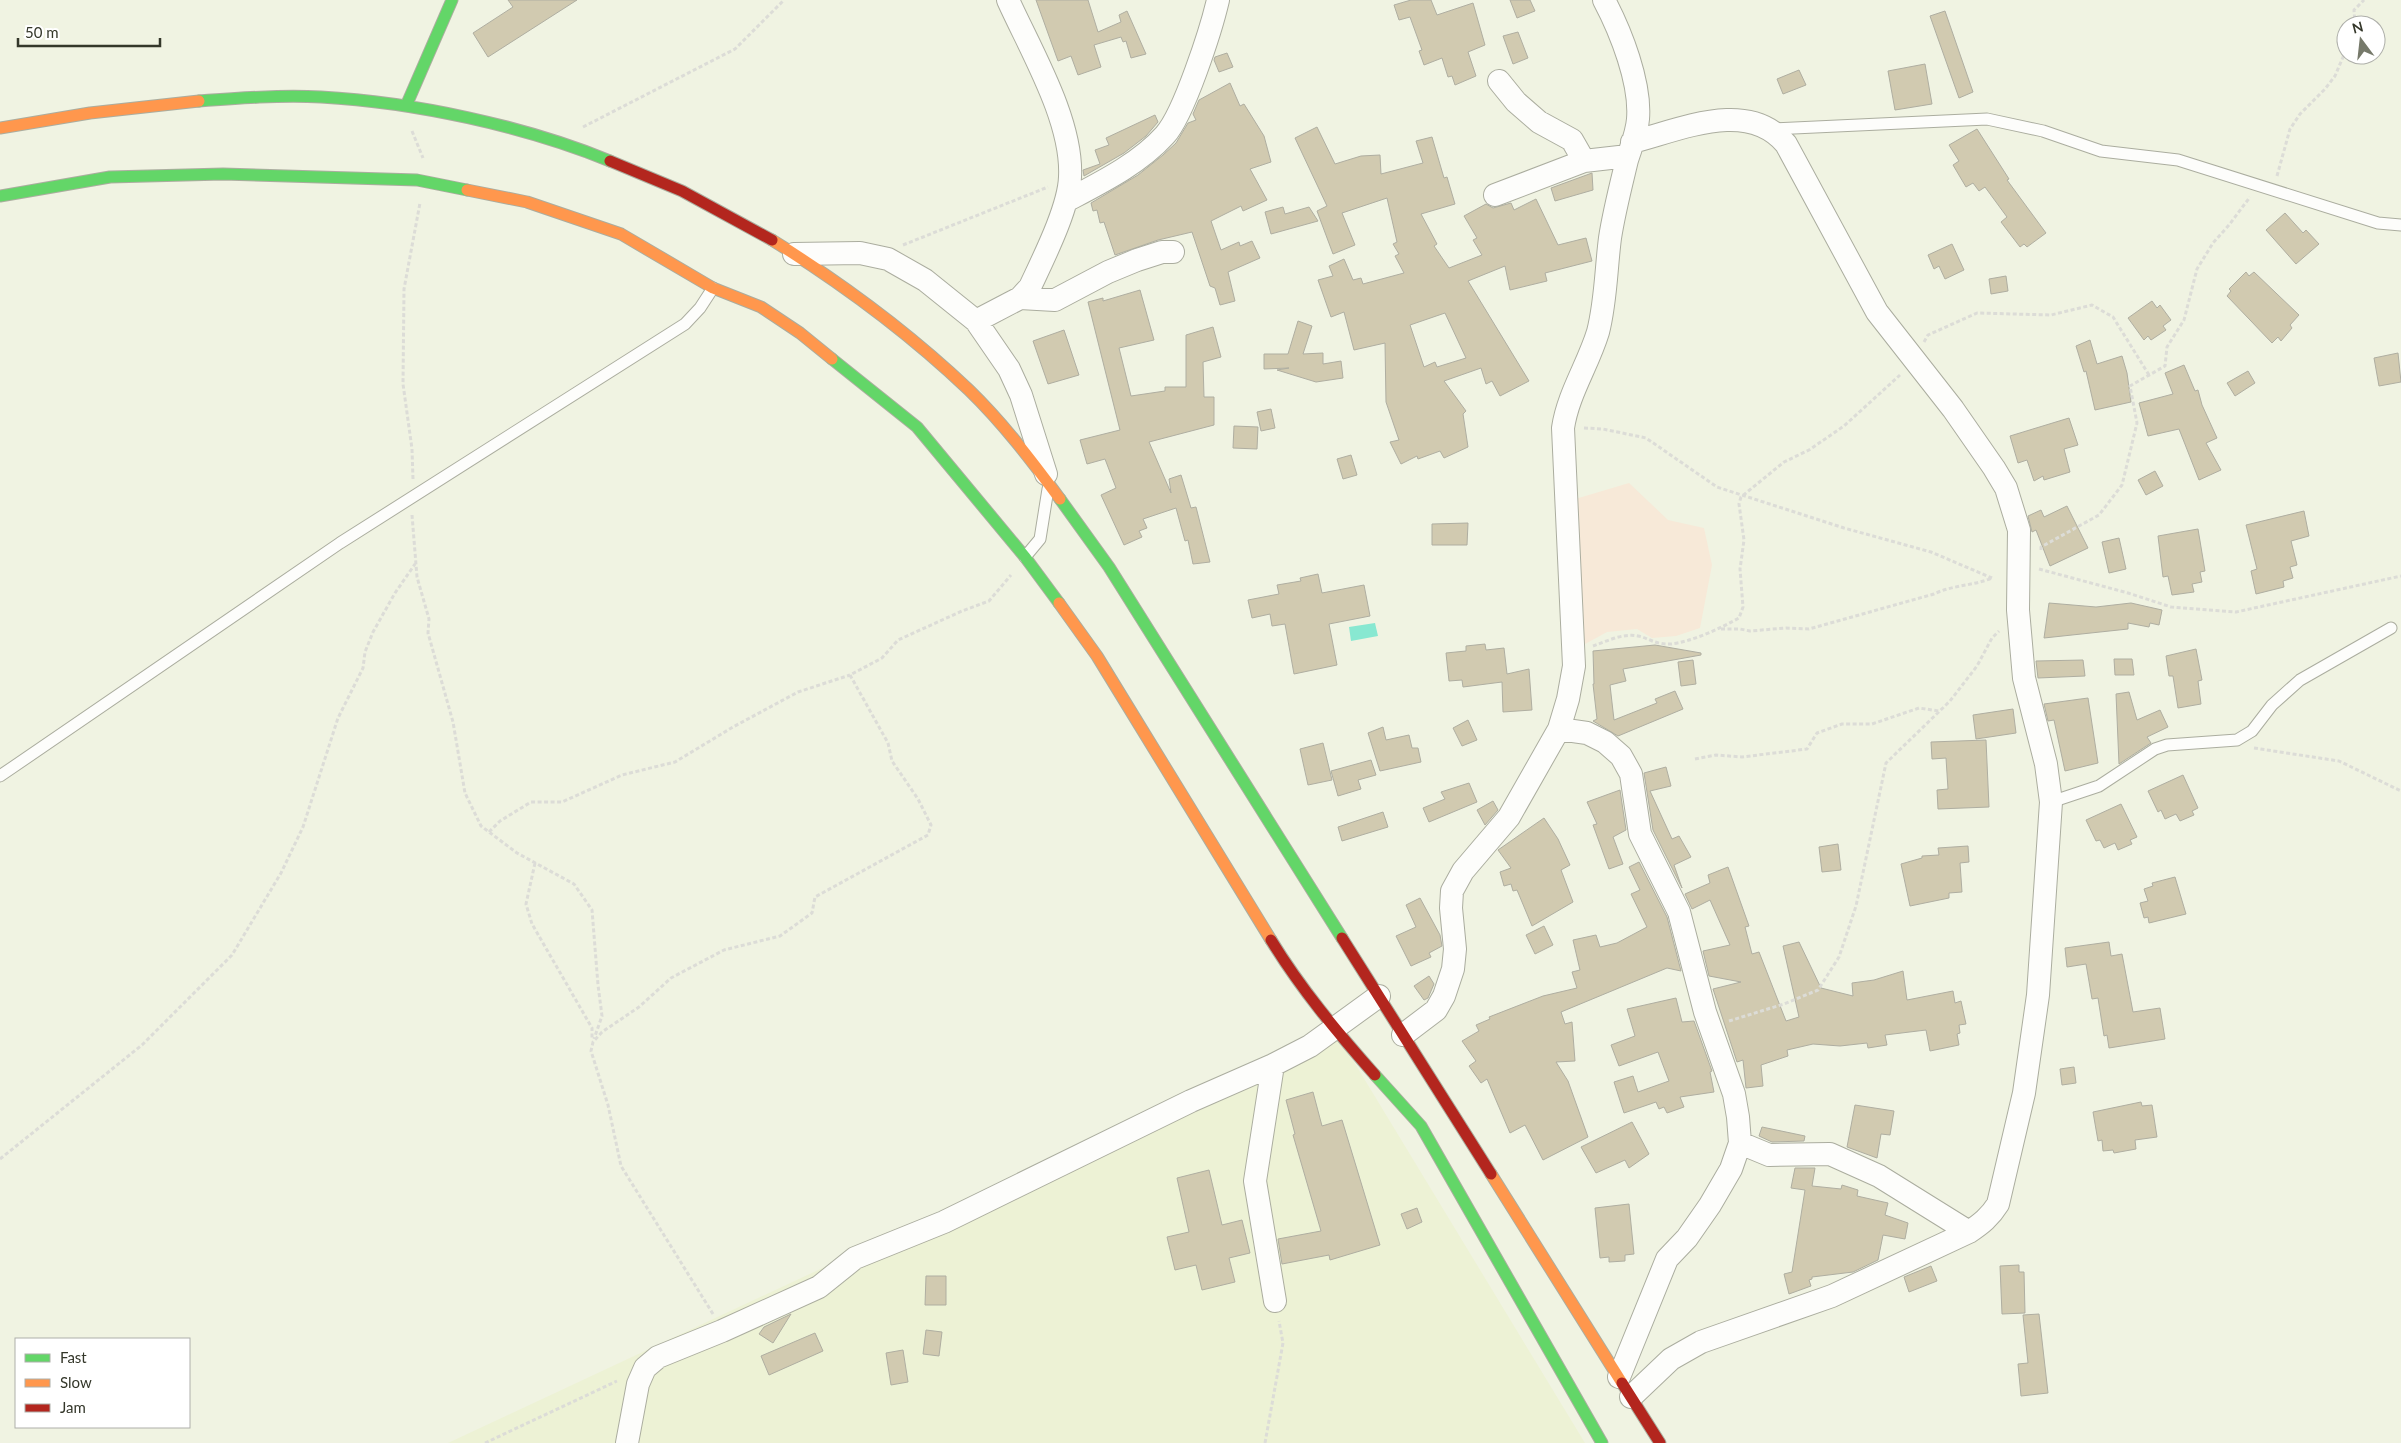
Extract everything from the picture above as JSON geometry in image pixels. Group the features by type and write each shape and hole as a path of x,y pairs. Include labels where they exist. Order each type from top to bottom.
{"street":[{"path":"406,106 452,0"},
{"path":"976,321 1020,298 1030,288 1066,201 1070,178 1069,152 1058,111 1008,0"},
{"path":"1066,201 1130,163 1166,134 1183,102 1208,35 1218,0"},
{"path":"1404,1035 1436,1010 1444,996 1453,969 1455,950 1451,916 1452,891 1463,871 1509,817 1559,729 1568,699 1574,666 1563,428 1569,402 1589,360 1598,330 1604,296 1610,237 1638,121 1636,92 1620,35 1604,0"},
{"path":"1499,81 1516,102 1539,122 1572,140 1584,160"},
{"path":"0,128 89,112 174,101 287,96 342,98 406,106 472,121 554,142 675,187 740,221 794,254 869,304 920,344 971,392 1009,434 1049,482 1109,567 1660,1443"},
{"path":"1496,195 1584,160 1630,149 1718,121 1743,120 1760,123 1771,129 1786,144 1877,312 1966,427 2006,488 2019,530 2028,571 2018,610 2024,678 2046,764 2051,802 2038,995 2024,1093 1998,1204 1986,1220 1969,1232 1832,1296 1701,1342 1671,1359 1631,1397"},
{"path":"0,196 110,177 223,174 417,180 527,202 621,234 713,288 761,307 800,333 917,427 1025,557 1096,656 1293,977 1334,1030 1421,1126 1602,1443"},
{"path":"1020,298 1055,300 1108,272 1137,260 1173,252"},
{"path":"794,254 860,254 888,259 925,280 976,321 1009,369 1020,395 1049,482"},
{"path":"1559,729 1587,733 1605,742 1621,756 1631,774 1640,834 1679,912 1711,1028 1734,1094 1740,1143 1730,1169 1710,1205 1687,1238 1667,1259 1619,1377"},
{"path":"627,1443 638,1384 645,1368 658,1357 722,1332 819,1288 855,1258 944,1222 1191,1101 1273,1065 1310,1046 1379,996"},
{"path":"1273,1065 1256,1181 1275,1301"},
{"path":"1740,1143 1769,1155 1830,1154 1879,1176 1969,1232"}],"lane":[{"path":"1771,129 1987,118 2044,132 2101,151 2178,160 2378,223 2401,225"},
{"path":"0,776 340,543 685,324 700,308 713,288"},
{"path":"1025,557 1040,539 1049,482"},
{"path":"2051,802 2099,786 2155,750 2167,745 2221,743 2237,740 2252,730 2272,705 2300,680 2391,628"}],"path":[{"path":"554,142 736,50 784,0"},
{"path":"2354,15 2354,10 2364,0"},
{"path":"2040,554 2041,547 2099,516 2122,485 2137,423 2130,386 2165,366 2167,347 2184,320 2197,269 2213,243 2263,187 2276,178 2290,129 2300,114 2325,89 2335,76 2340,65"},
{"path":"406,106 410,126 423,161 417,180 420,200 413,248 404,289 403,384 412,449 414,483 411,499 415,563 428,619 428,633 453,722 465,793 481,826 534,863 574,884 592,910 602,1016 591,1051 608,1105 621,1166 722,1332"},
{"path":"874,256 1070,178"},
{"path":"1574,666 1592,647 1623,636 1638,636 1650,642 1671,644 1718,630 1739,618 1743,607 1740,569 1744,540 1739,504 1741,497 1784,462 1808,450 1844,426 1884,392 1915,360 1928,335 1977,313 2052,315 2092,305 2113,316 2149,375"},
{"path":"1563,428 1603,428 1646,438 1717,487 1741,497 1931,552 1992,578 1978,584 1944,589 1934,594 1809,628 1750,631 1740,629 1718,630"},
{"path":"489,832 500,822 531,802 562,802 622,775 675,762 798,692 850,675 882,658 898,640 988,601 1025,557"},
{"path":"2028,571 2039,561"},
{"path":"0,1159 142,1045 232,954 281,873 303,827 338,718 363,668 365,652 373,632 415,563"},
{"path":"2028,571 2128,592 2171,607 2236,612 2401,576"},
{"path":"1711,1028 1818,990 1839,957 1856,906 1886,763 1940,711 1977,666 1992,638 2018,610"},
{"path":"593,1042 602,1032 639,1007 671,978 724,950 780,936 812,913 815,897 928,835 932,825 918,799 892,761 888,743 850,675"},
{"path":"1696,759 1716,755 1742,757 1807,749 1818,733 1842,724 1872,724 1919,708 1940,711"},
{"path":"2221,743 2339,761 2401,791"},
{"path":"534,863 526,904 532,924 592,1028 593,1042"},
{"path":"1265,1443 1283,1343 1275,1301"},
{"path":"485,1443 645,1368"}],"shaded area":[{"path":"1629,483 1668,520 1704,528 1712,565 1700,628 1676,636 1652,638 1637,629 1607,632 1576,649 1572,500"},
{"path":"1334,1029 1585,1443 448,1443"}],"water":[{"path":"1375,623 1378,636 1351,641 1349,627"}],"building":[{"path":"508,0 577,0 488,57 473,33 513,7"},
{"path":"1036,0 1088,0 1098,32 1121,22 1119,15 1127,11 1146,54 1131,58 1126,41 1123,42 1121,37 1094,45 1101,67 1078,75 1071,56 1058,61"},
{"path":"1411,0 1431,0 1437,15 1473,3 1485,45 1468,52 1476,76 1455,85 1452,76 1448,77 1442,58 1424,65 1419,51 1422,50 1410,17 1399,20 1394,5"},
{"path":"1510,0 1530,0 1535,11 1517,18"},
{"path":"1945,11 1973,92 1959,98 1930,16"},
{"path":"1518,32 1528,58 1513,64 1503,36"},
{"path":"1227,53 1233,67 1219,72 1214,60 1215,57"},
{"path":"1925,64 1932,104 1895,110 1888,71"},
{"path":"1799,70 1806,85 1783,94 1777,79"},
{"path":"1230,83 1240,106 1244,104 1264,136 1271,162 1250,169 1267,200 1243,211 1241,206 1211,221 1221,250 1239,242 1240,246 1252,241 1260,258 1228,272 1235,301 1220,305 1215,288 1210,286 1192,232 1158,240 1115,255 1104,222 1100,223 1097,210 1093,211 1091,203 1138,175 1163,155 1176,143 1188,123 1196,120 1193,114 1199,100"},
{"path":"1155,115 1158,122 1146,136 1124,153 1084,176 1083,170 1100,164 1095,150 1109,145 1106,138"},
{"path":"1317,127 1335,164 1361,156 1380,155 1381,174 1423,163 1416,141 1432,137 1444,178 1447,177 1455,204 1421,214 1437,244 1434,246 1449,268 1482,255 1473,240 1477,238 1464,216 1486,204 1493,208 1511,203 1514,210 1536,199 1558,245 1586,238 1592,261 1545,273 1547,281 1510,290 1505,266 1468,281 1529,381 1500,396 1492,381 1486,384 1481,368 1444,381 1466,411 1463,414 1468,447 1444,458 1440,451 1418,459 1417,456 1401,464 1390,442 1399,440 1386,402 1385,343 1354,350 1344,312 1331,317 1318,280 1333,276 1329,266 1344,259 1353,280 1361,278 1363,284 1404,273 1395,256 1399,254 1393,244 1397,242 1387,198 1342,213 1355,245 1333,254 1317,211 1327,206 1295,138","holes":["1445,313 1466,358 1437,367 1435,362 1424,367 1410,325"]},
{"path":"1977,129 2009,179 2007,180 2046,233 2027,247 2024,244 2020,247 2001,222 2007,217 1985,187 1979,191 1973,183 1966,187 1953,165 1959,161 1949,145"},
{"path":"1592,173 1593,190 1555,201 1551,188"},
{"path":"1283,207 1285,214 1309,207 1318,221 1271,234 1265,212"},
{"path":"2285,213 2303,233 2306,230 2319,244 2296,264 2266,230"},
{"path":"1952,244 1964,270 1945,279 1939,266 1934,269 1928,255"},
{"path":"2246,272 2249,276 2254,272 2299,315 2290,325 2292,328 2281,341 2278,337 2272,343 2227,296 2231,291 2229,289"},
{"path":"2006,276 2008,291 1991,294 1989,279"},
{"path":"1140,290 1154,340 1119,348 1131,396 1165,391 1165,387 1186,387 1186,335 1213,327 1221,357 1203,362 1204,397 1214,397 1214,425 1149,442 1171,493 1169,479 1181,475 1191,508 1196,507 1210,562 1193,564 1188,540 1185,541 1176,508 1143,519 1147,528 1139,531 1142,537 1124,545 1101,495 1116,488 1105,459 1087,464 1080,440 1120,430 1088,302 1103,298 1103,301"},
{"path":"2152,301 2157,308 2160,305 2171,320 2163,326 2166,330 2151,340 2148,336 2144,340 2128,318"},
{"path":"1298,321 1312,326 1303,354 1323,353 1323,364 1341,361 1343,378 1316,382 1277,370 1289,368 1264,369 1264,354 1288,354"},
{"path":"1064,330 1079,375 1048,384 1033,341"},
{"path":"2090,340 2097,364 2122,356 2127,373 2131,402 2095,410 2086,371 2084,372 2076,346"},
{"path":"2398,353 2401,382 2379,386 2374,358"},
{"path":"2184,365 2195,391 2198,390 2202,405 2217,438 2206,443 2221,470 2199,480 2179,429 2148,436 2139,403 2173,394 2165,373"},
{"path":"2248,371 2255,383 2235,396 2227,383"},
{"path":"1271,409 1275,428 1261,431 1257,412"},
{"path":"2069,418 2078,445 2064,449 2070,472 2044,480 2043,476 2034,481 2027,460 2018,463 2010,436"},
{"path":"1234,426 1258,427 1257,449 1233,448"},
{"path":"1351,455 1357,475 1343,479 1337,459"},
{"path":"2155,471 2163,486 2146,495 2138,480"},
{"path":"2067,506 2088,548 2050,566 2036,530 2032,532 2028,516 2041,510 2044,517"},
{"path":"2304,511 2309,536 2291,541 2297,565 2290,567 2293,578 2283,581 2284,587 2256,594 2251,571 2257,569 2246,525"},
{"path":"1468,523 1467,545 1432,545 1432,524"},
{"path":"2198,529 2205,571 2200,572 2202,582 2192,584 2194,592 2172,595 2168,576 2163,577 2158,536"},
{"path":"2119,538 2126,569 2109,573 2102,542"},
{"path":"1318,574 1322,593 1364,585 1370,616 1329,624 1337,665 1294,674 1285,624 1272,626 1270,614 1252,618 1248,600 1279,594 1277,585 1301,581 1300,578"},
{"path":"2049,603 2096,607 2131,603 2162,610 2159,625 2150,623 2149,627 2128,623 2128,629 2044,638"},
{"path":"1485,644 1486,650 1504,648 1507,674 1529,669 1532,710 1503,712 1502,682 1463,687 1462,680 1449,681 1446,653 1466,651 1466,646"},
{"path":"1655,645 1701,653 1701,655 1623,669 1626,681 1610,685 1614,720 1657,703 1655,699 1675,691 1683,709 1618,736 1593,721 1597,719 1593,684 1593,651"},
{"path":"2196,649 2202,680 2198,681 2201,704 2178,708 2173,676 2169,676 2166,656"},
{"path":"2114,659 2132,659 2134,675 2115,675"},
{"path":"1693,660 1696,684 1681,686 1678,662"},
{"path":"2083,660 2085,676 2038,678 2036,661"},
{"path":"2129,692 2137,720 2160,710 2168,727 2147,737 2151,743 2119,764 2116,694"},
{"path":"2088,698 2098,763 2065,771 2054,720 2048,721 2044,704"},
{"path":"2013,709 2016,733 1976,739 1973,715"},
{"path":"1468,720 1477,740 1462,746 1453,728"},
{"path":"1383,727 1386,740 1409,735 1412,748 1418,748 1421,762 1380,771 1368,733"},
{"path":"1986,740 1989,807 1938,809 1937,790 1948,789 1946,758 1932,759 1931,742"},
{"path":"1323,743 1332,780 1308,785 1300,749"},
{"path":"1371,760 1376,775 1358,780 1361,789 1338,796 1331,771"},
{"path":"1666,767 1671,786 1650,791 1672,839 1679,836 1691,857 1674,865 1682,888 1653,830 1644,773"},
{"path":"2183,775 2198,808 2192,811 2194,815 2180,821 2176,814 2165,819 2161,810 2158,812 2148,791"},
{"path":"1469,783 1477,802 1429,822 1423,808 1445,799 1441,792"},
{"path":"1620,790 1626,830 1613,837 1623,864 1609,869 1593,825 1597,824 1587,802"},
{"path":"1493,801 1498,810 1485,825 1477,810"},
{"path":"2121,804 2137,837 2130,840 2132,844 2118,850 2115,843 2104,848 2100,840 2096,841 2086,820"},
{"path":"1383,812 1388,827 1342,841 1338,827"},
{"path":"1544,818 1558,839 1570,865 1561,870 1573,902 1532,926 1517,890 1513,891 1511,884 1504,886 1500,872 1511,868 1498,850"},
{"path":"1838,844 1841,870 1822,872 1819,847"},
{"path":"1968,846 1969,862 1960,863 1962,892 1949,893 1949,898 1910,906 1901,864 1922,858 1922,856 1939,855 1938,848"},
{"path":"1639,862 1667,917 1681,971 1667,968 1561,1012 1565,1024 1572,1022 1575,1061 1556,1062 1568,1081 1588,1137 1543,1160 1525,1125 1510,1133 1487,1079 1481,1083 1469,1066 1476,1061 1462,1041 1479,1031 1476,1025 1490,1019 1489,1017 1543,996 1577,988 1572,972 1580,970 1573,940 1596,935 1600,947 1617,943 1647,927 1631,894 1640,890 1629,867"},
{"path":"1728,867 1749,926 1745,927 1752,954 1759,952 1786,1021 1799,1017 1783,946 1799,942 1821,988 1853,996 1852,983 1874,980 1903,971 1907,1000 1953,991 1955,1003 1961,1001 1966,1024 1959,1025 1960,1033 1957,1034 1959,1045 1930,1051 1926,1030 1885,1035 1887,1045 1868,1048 1867,1043 1840,1046 1813,1044 1787,1050 1788,1056 1761,1065 1763,1086 1746,1088 1743,1060 1737,1062 1713,989 1741,982 1709,976 1703,951 1730,945 1710,900 1692,909 1685,894 1710,883 1708,875"},
{"path":"2175,877 2186,914 2149,923 2148,917 2144,918 2140,903 2148,901 2144,889 2153,886 2152,883"},
{"path":"1420,898 1440,935 1442,946 1429,953 1431,957 1411,966 1396,936 1416,927 1406,905"},
{"path":"1544,926 1553,945 1535,954 1526,935"},
{"path":"2109,942 2111,956 2122,954 2133,1012 2160,1008 2165,1039 2109,1048 2107,1035 2104,1036 2098,998 2092,999 2086,964 2067,967 2065,948"},
{"path":"1429,976 1434,984 1428,998 1424,1000 1414,986"},
{"path":"1676,998 1682,1022 1694,1021 1712,1071 1710,1072 1714,1092 1680,1097 1684,1107 1667,1113 1664,1107 1659,1109 1656,1102 1624,1113 1614,1082 1633,1076 1638,1092 1669,1081 1658,1052 1619,1066 1611,1045 1635,1036 1627,1009"},
{"path":"2074,1067 2076,1083 2062,1085 2060,1069"},
{"path":"1313,1092 1322,1126 1342,1120 1380,1245 1330,1260 1329,1255 1282,1264 1278,1239 1321,1231 1293,1135 1295,1134 1286,1100"},
{"path":"2141,1102 2142,1106 2152,1105 2157,1137 2135,1140 2136,1149 2114,1153 2113,1150 2103,1151 2102,1140 2098,1141 2093,1112"},
{"path":"1855,1105 1894,1111 1890,1135 1881,1134 1877,1158 1847,1147"},
{"path":"1632,1122 1649,1154 1629,1168 1625,1160 1596,1173 1581,1147"},
{"path":"1762,1127 1805,1136 1804,1141 1772,1142 1759,1136"},
{"path":"1795,1168 1815,1168 1812,1186 1841,1189 1842,1185 1858,1190 1857,1196 1888,1203 1885,1215 1908,1223 1905,1239 1883,1235 1878,1260 1853,1272 1812,1277 1809,1280 1811,1286 1789,1294 1784,1274 1792,1272 1805,1190 1791,1188"},
{"path":"1209,1170 1222,1225 1242,1220 1250,1253 1229,1258 1235,1282 1202,1290 1196,1265 1175,1270 1167,1237 1189,1232 1177,1178"},
{"path":"1629,1204 1634,1254 1625,1255 1625,1261 1609,1262 1609,1257 1600,1258 1595,1208"},
{"path":"1417,1208 1422,1222 1407,1229 1401,1214"},
{"path":"2019,1265 2019,1272 2024,1272 2025,1313 2002,1314 2000,1266"},
{"path":"1931,1266 1937,1281 1909,1292 1904,1277"},
{"path":"926,1276 946,1276 946,1305 925,1305"},
{"path":"791,1314 773,1343 759,1334 764,1327"},
{"path":"2039,1314 2048,1393 2021,1396 2018,1364 2028,1363 2023,1315"},
{"path":"926,1330 942,1332 939,1356 923,1354"},
{"path":"815,1333 823,1351 769,1375 761,1356"},
{"path":"903,1350 908,1382 891,1385 886,1353"}],"traffic: fast":[{"path":"406,106 452,0"},
{"path":"199,101 306,96 393,104 430,110 505,127 577,148 610,161"},
{"path":"0,196 110,177 223,174 417,180 467,190"},
{"path":"832,359 917,427 1025,557 1059,603"},
{"path":"1060,499 1109,567 1342,938"},
{"path":"1375,1075 1421,1126 1602,1443"}],"traffic: slow":[{"path":"0,128 90,113 199,101"},
{"path":"467,190 527,202 621,234 713,288 761,307 800,333 832,359"},
{"path":"772,240 875,310 946,369 982,403 1005,429 1060,499"},
{"path":"1059,603 1097,656 1271,940"},
{"path":"1491,1174 1622,1383"}],"traffic: jam":[{"path":"610,161 682,191 772,240"},
{"path":"1342,938 1491,1174"},
{"path":"1271,940 1320,1010 1375,1075"},
{"path":"1622,1383 1660,1443"}]}
